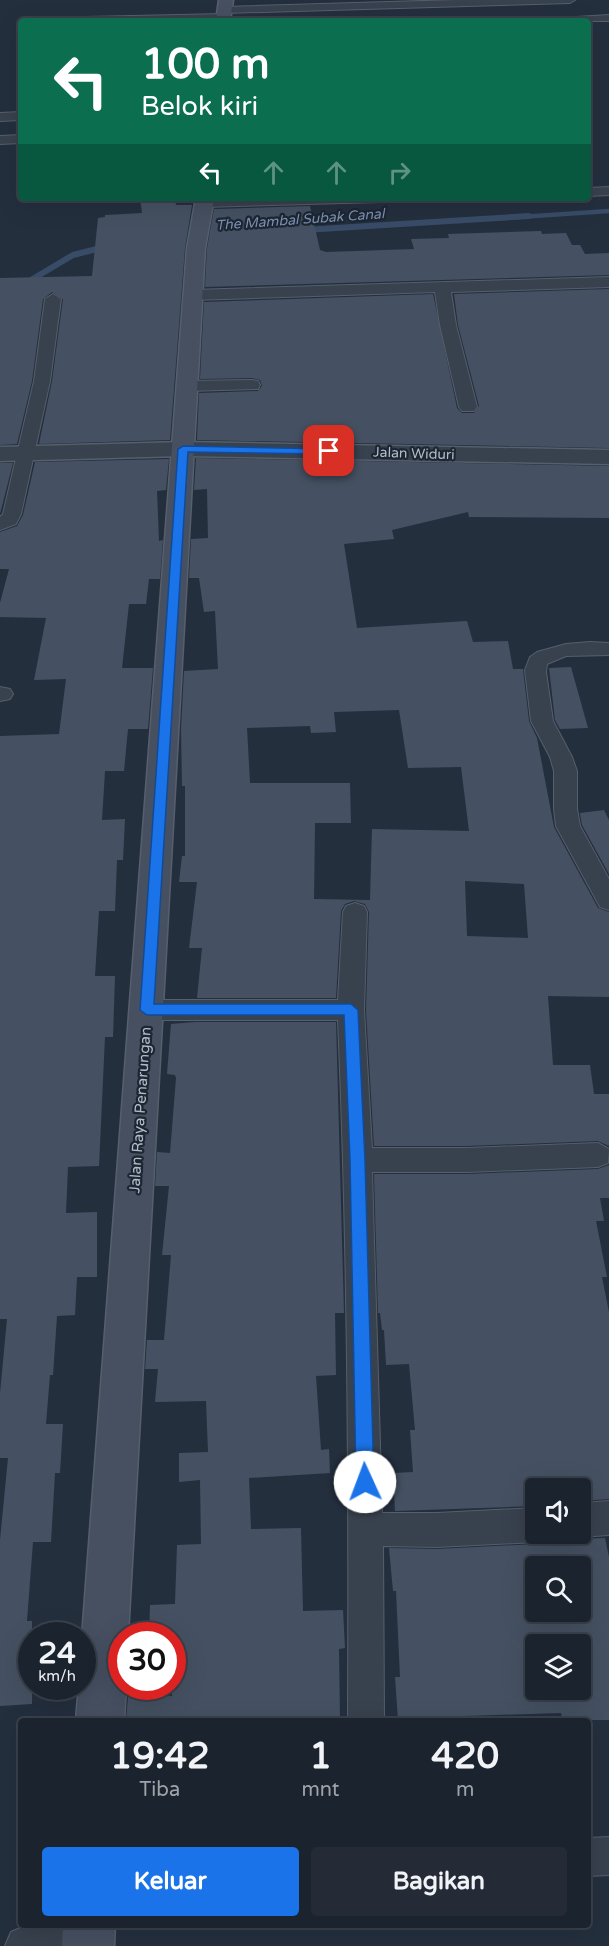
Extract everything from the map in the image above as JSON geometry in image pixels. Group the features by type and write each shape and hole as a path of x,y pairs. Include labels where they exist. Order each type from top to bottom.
{"main road":[{"name":"Jalan Raya Penarungan","path":"100,1718 193,295 197,242 205,201"}],"street":[{"path":"120,18 224,12 296,4 570,0"},
{"path":"591,19 609,18"},
{"path":"0,117 18,116"},
{"path":"0,140 18,140"},
{"path":"591,192 609,191"},
{"path":"193,295 609,282"},
{"path":"442,286 453,352 468,407"},
{"path":"0,524 9,520 12,514 42,381 53,299"},
{"path":"187,386 252,385"},
{"name":"Jalan Widuri","path":"0,453 183,449 609,457"},
{"path":"609,649 585,648 545,654 538,661 535,670 540,713 544,726 562,759 568,778 563,812 609,901"},
{"path":"355,912 351,1010 358,1160 366,1529 366,1718"},
{"path":"147,1010 351,1010"},
{"path":"358,1160 467,1160 598,1155"},
{"path":"591,1519 609,1518"},
{"path":"366,1529 437,1530 525,1526"},
{"path":"591,1857 609,1856"},
{"path":"25,1946 89,1937"}],"building":[{"path":"140,201 175,201 176,205 192,205 185,248 170,440 39,444 52,381 63,299 52,292 43,299 32,381 17,444 0,445 0,278 92,276 98,218 105,217 105,215 142,213"},
{"path":"310,206 320,250 326,252 414,249 411,239 449,238 448,234 541,231 542,234 566,233 572,245 580,245 585,254 609,253 609,275 205,287 207,248 214,209"},
{"path":"609,289 609,448 197,440 199,393 258,391 262,386 260,380 252,378 200,379 204,302 433,294 457,408 462,413 474,413 479,406 458,325 454,294"},
{"path":"196,458 609,466 609,518 469,517 468,512 392,530 394,539 344,544 357,628 467,621 473,642 508,641 513,669 523,669 529,721 537,738 554,827 598,908 609,912 609,997 548,996 553,1065 590,1065 594,1094 609,1094 609,1146 598,1141 467,1146 374,1146 366,1010 369,912 365,904 354,901 345,904 341,911 336,998 197,998 202,948 189,948 197,882 179,882 182,856 185,856 185,786 182,786 181,729 184,671 218,669 215,611 204,612 199,578 189,578 191,539 208,538 207,489 194,490","holes":["399,710 408,768 461,767 469,831 372,829 370,900 314,899 315,823 351,823 350,783 250,783 247,728 310,726 311,733 336,732 334,712","465,881 524,884 528,938 467,936"]},
{"path":"169,459 166,490 157,491 159,541 163,540 160,579 149,579 146,604 129,604 122,668 153,668 148,729 128,729 124,771 105,771 102,820 125,819 123,860 117,860 115,911 99,911 95,976 115,976 113,1037 105,1037 99,1166 68,1167 66,1213 97,1212 97,1277 77,1277 75,1315 57,1316 53,1375 50,1375 46,1424 63,1424 60,1473 55,1473 51,1542 33,1542 27,1621 32,1622 18,1622 18,1700 32,1700 32,1704 0,1706 0,1540 8,1458 0,1458 0,1393 7,1319 0,1319 0,736 59,734 66,679 34,680 46,618 0,617 0,603 9,569 0,569 0,532 17,526 23,515 35,462"},
{"path":"0,463 13,463 0,514"},
{"path":"571,667 588,728 560,729 555,720 549,668"},
{"path":"604,810 609,820 609,874 582,825 580,813"},
{"path":"336,1022 344,1313 335,1313 336,1375 316,1376 321,1450 329,1449 330,1473 249,1478 251,1529 301,1528 303,1611 343,1610 345,1648 339,1649 340,1718 126,1718 128,1700 186,1700 186,1622 149,1622 150,1605 175,1604 177,1545 201,1544 200,1480 179,1482 179,1453 208,1452 206,1401 155,1402 158,1369 145,1369 147,1340 164,1340 171,1255 162,1255 169,1186 155,1186 157,1152 170,1153 176,1078 175,1075 167,1074 171,1024"},
{"path":"609,1165 609,1198 600,1198 604,1221 596,1221 607,1277 602,1277 609,1312 609,1499 591,1500 591,1478 525,1478 525,1506 395,1511 393,1473 413,1472 410,1430 415,1430 409,1364 386,1365 384,1330 382,1330 380,1313 378,1313 374,1174 467,1174 598,1169"},
{"path":"605,1538 609,1557 609,1720 562,1718 561,1713 398,1718 395,1677 400,1677 396,1591 393,1591 389,1548 437,1549 591,1544 591,1539"}],"waterway":[{"name":"The Mambal Subak Canal","path":"505,218 609,211"},
{"name":"The Mambal Subak Canal","path":"304,230 529,216"},
{"name":"The Mambal Subak Canal","path":"26,283 73,255 105,247"}],"route":[{"path":"329,451 183,449 147,1010 351,1010 358,1160 359,1295 365,1482"}]}
